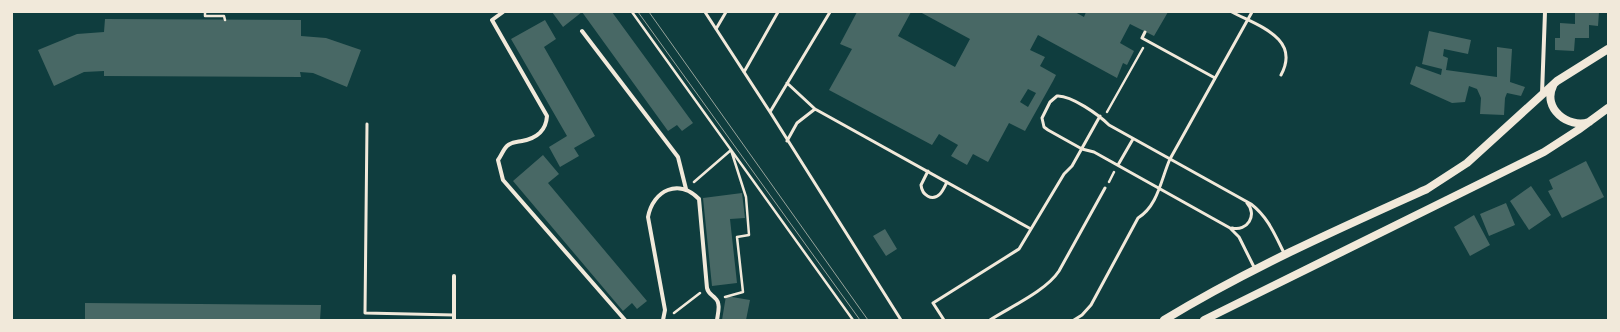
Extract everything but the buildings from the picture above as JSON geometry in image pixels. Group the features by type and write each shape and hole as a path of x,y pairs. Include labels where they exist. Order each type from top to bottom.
{"main road":[{"path":"1164,320 1201,297 1285,255 1427,189 1467,163 1557,81 1608,48"},
{"path":"1557,81 1550,92 1550,101 1560,116 1581,124 1595,118"},
{"path":"1204,320 1544,152 1608,108"}],"street":[{"path":"503,12 492,20 547,116 545,128 541,133 524,141 514,142 502,153 498,160 503,180 625,320"},
{"path":"1542,94 1544,12"},
{"path":"582,31 678,157 686,189"},
{"path":"664,320 665,310 648,217 653,203 668,189 677,188 686,189 699,199 707,288 708,292 716,299 719,307 717,320"},
{"path":"454,276 454,320"}],"lane":[{"path":"706,12 901,320"},
{"path":"716,28 726,12"},
{"path":"744,72 778,12"},
{"path":"770,112 830,12"},
{"path":"1232,12 1274,35 1284,44 1287,56 1286,63 1281,74"},
{"path":"1074,320 1085,312 1091,305 1138,218 1146,214 1160,188 1170,159 1252,12"},
{"path":"1145,32 1142,38 1215,78"},
{"path":"787,83 815,109 1031,229"},
{"path":"1256,270 1239,237 1230,228 1118,165 1094,152 1082,149 1044,127 1042,118 1043,114 1053,98 1062,96 1100,116 1109,125 1256,208 1265,217 1285,255"},
{"path":"787,140 797,123 815,109"},
{"path":"944,320 933,303 1015,252 1022,245 1064,174 1072,166 1100,116"},
{"path":"367,124 365,313 454,315"},
{"path":"1118,165 1133,139"},
{"path":"928,171 921,185 923,193 927,196 935,197 939,195 947,182"},
{"path":"990,320 1044,288 1052,280 1059,271 1105,188"},
{"path":"1230,228 1241,228 1246,226 1250,221 1252,210 1245,201"}],"path":[{"path":"205,12 206,16 224,16 224,20"},
{"path":"632,12 853,320"},
{"path":"1100,116 1108,111 1147,41"},
{"path":"686,189 731,150"},
{"path":"716,299 743,292 737,237 749,234 746,197 731,150"},
{"path":"1105,188 1118,165"},
{"path":"672,315 707,288"}],"tram line":[{"path":"638,12 860,320"},
{"path":"649,12 868,320"}]}
